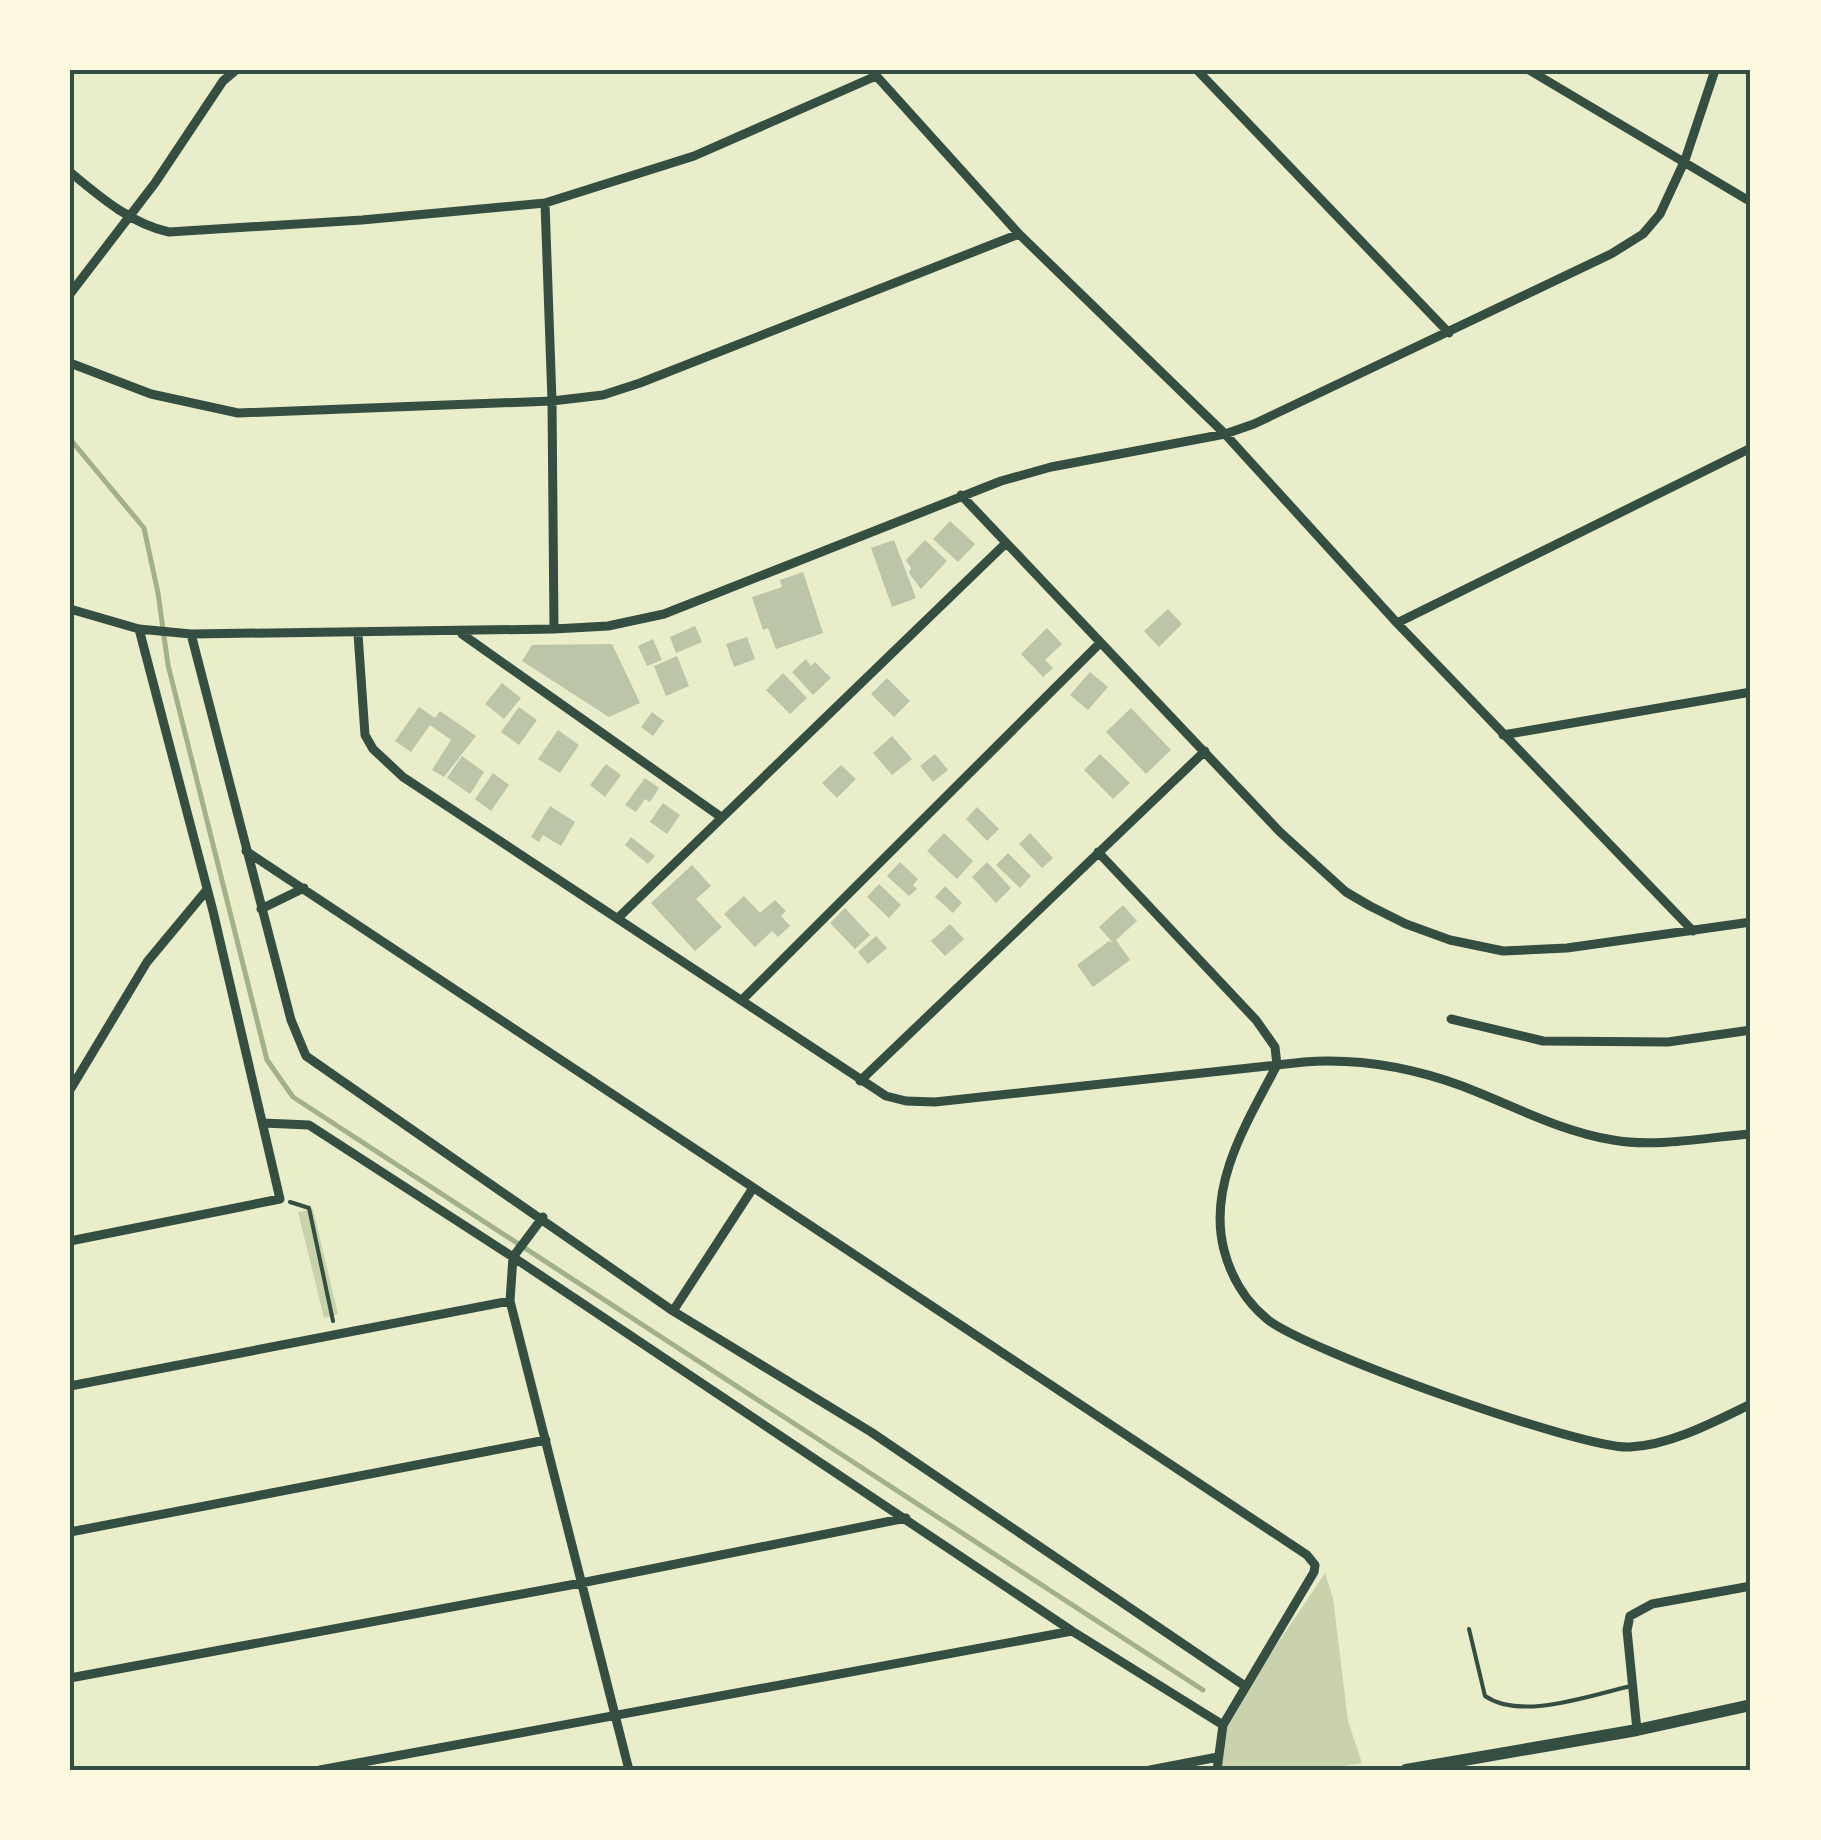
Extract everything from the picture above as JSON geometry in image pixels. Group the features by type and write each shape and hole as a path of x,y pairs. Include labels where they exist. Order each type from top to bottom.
{"main road":[{"path":"1406,1770 1637,1730 1751,1705"}],"street":[{"path":"70,294 130,217 223,81 236,70"},
{"path":"1197,70 1449,333"},
{"path":"1530,70 1751,202"},
{"path":"70,609 145,629 191,634 460,633 608,626 664,614 961,495 1051,467 1225,434 1449,333 1611,254 1642,234 1660,214 1685,160 1715,70"},
{"path":"70,172 151,228 200,231 545,203 694,156 874,73 1019,234 1225,434 1397,623 1692,931"},
{"path":"545,203 554,629"},
{"path":"70,363 150,394 238,413 552,401 603,395 640,384 1019,234"},
{"path":"1397,623 1751,448"},
{"path":"961,495 1280,832 1346,892 1421,930 1503,952 1567,948 1751,922"},
{"path":"619,918 1005,544"},
{"path":"70,1242 280,1199 268,1122 206,891 145,629"},
{"path":"460,633 721,817"},
{"path":"191,634 291,1020 306,1056 674,1311 871,1432 1245,1686"},
{"path":"358,634 365,735 373,749 403,778 743,999 860,1080 896,1098 935,1102 1278,1065 1361,1060 1404,1068 1579,1132 1617,1141 1751,1134"},
{"path":"743,999 1100,643"},
{"path":"1503,735 1751,692"},
{"path":"860,1080 1205,751"},
{"path":"245,850 1307,1555 1315,1565 1314,1572 1223,1725 1217,1770"},
{"path":"1098,852 1256,1020 1274,1048 1278,1065 1240,1135 1225,1178 1219,1214 1224,1250 1241,1292 1268,1320 1301,1339 1411,1382 1589,1443 1629,1447 1664,1440 1751,1404"},
{"path":"261,909 304,888"},
{"path":"70,1090 147,962 206,891"},
{"path":"1451,1019 1543,1041 1668,1042 1751,1030"},
{"path":"268,1122 308,1125 516,1254 1072,1631 1223,1725"},
{"path":"674,1311 754,1188"},
{"path":"543,1217 516,1254 510,1301 630,1770"},
{"path":"70,1386 510,1301"},
{"path":"70,1532 546,1440"},
{"path":"70,1678 906,1518"},
{"path":"1637,1730 1627,1630 1630,1616 1652,1604 1751,1586"},
{"path":"320,1770 1072,1631"},
{"path":"1150,1770 1218,1757"}],"lane":[{"path":"1468,1629 1485,1696 1497,1704 1516,1708 1542,1705 1632,1686"}],"path":[{"path":"280,1199 309,1208 336,1336"}],"green space":[{"path":"313,1209 338,1314 324,1318 298,1212"},
{"path":"1325,1573 1333,1598 1348,1721 1362,1763 1321,1770 1216,1770 1223,1725"}],"building":[{"path":"950,521 975,544 958,562 933,539"},
{"path":"894,540 916,598 892,607 871,548"},
{"path":"925,540 947,561 921,589 909,573 911,568 906,560"},
{"path":"803,572 823,633 776,649 768,628 763,630 752,597 782,587 780,580"},
{"path":"1168,609 1182,624 1159,647 1144,631"},
{"path":"695,626 702,642 676,653 670,637"},
{"path":"1047,628 1062,644 1045,660 1053,668 1043,677 1021,654"},
{"path":"747,637 755,659 734,667 726,644"},
{"path":"653,639 662,660 647,666 638,646"},
{"path":"612,644 640,703 609,717 522,661 532,645"},
{"path":"677,656 689,686 666,696 654,666"},
{"path":"806,659 811,666 815,662 831,678 813,695 792,672"},
{"path":"1090,672 1108,687 1088,710 1070,695"},
{"path":"783,673 807,698 790,714 766,690"},
{"path":"887,678 910,701 894,717 871,694"},
{"path":"502,683 521,698 504,719 485,704"},
{"path":"419,707 435,718 440,711 476,736 444,777 432,770 451,740 430,725 411,752 395,741"},
{"path":"519,707 537,720 519,745 501,732"},
{"path":"1131,708 1171,750 1146,774 1106,732"},
{"path":"652,712 664,721 653,736 641,727"},
{"path":"558,730 579,745 560,773 538,759"},
{"path":"892,736 912,759 892,775 873,753"},
{"path":"935,754 948,770 933,782 920,766"},
{"path":"1100,754 1130,783 1113,799 1084,770"},
{"path":"462,756 484,772 470,794 447,778"},
{"path":"606,764 621,775 605,797 590,785"},
{"path":"841,765 856,779 837,798 822,783"},
{"path":"493,773 509,785 491,811 475,799"},
{"path":"645,778 659,788 650,802 645,799 636,812 625,805"},
{"path":"663,803 680,815 667,834 650,822"},
{"path":"550,806 575,822 561,846 543,835 539,842 531,837"},
{"path":"977,807 999,829 987,841 966,819"},
{"path":"944,833 973,861 957,879 927,851"},
{"path":"1030,833 1053,858 1042,868 1019,844"},
{"path":"631,837 655,856 648,864 625,845"},
{"path":"1008,853 1031,876 1020,888 996,865"},
{"path":"900,862 918,879 913,885 917,889 909,896 887,876"},
{"path":"987,862 1011,888 996,903 972,877"},
{"path":"692,865 711,886 696,899 722,927 695,951 651,903"},
{"path":"879,884 901,905 889,918 867,897"},
{"path":"945,886 962,903 953,913 935,897"},
{"path":"744,896 760,913 775,900 786,911 781,916 790,926 778,937 772,931 755,947 724,914"},
{"path":"1123,905 1137,921 1116,940 1130,960 1093,987 1077,965 1109,941 1113,943 1099,927"},
{"path":"845,908 870,935 855,949 830,923"},
{"path":"950,924 964,939 945,956 931,941"},
{"path":"876,936 887,948 868,964 858,952"}],"waterway":[{"path":"70,439 144,528 168,665 267,1060 293,1097 1203,1690"}]}
